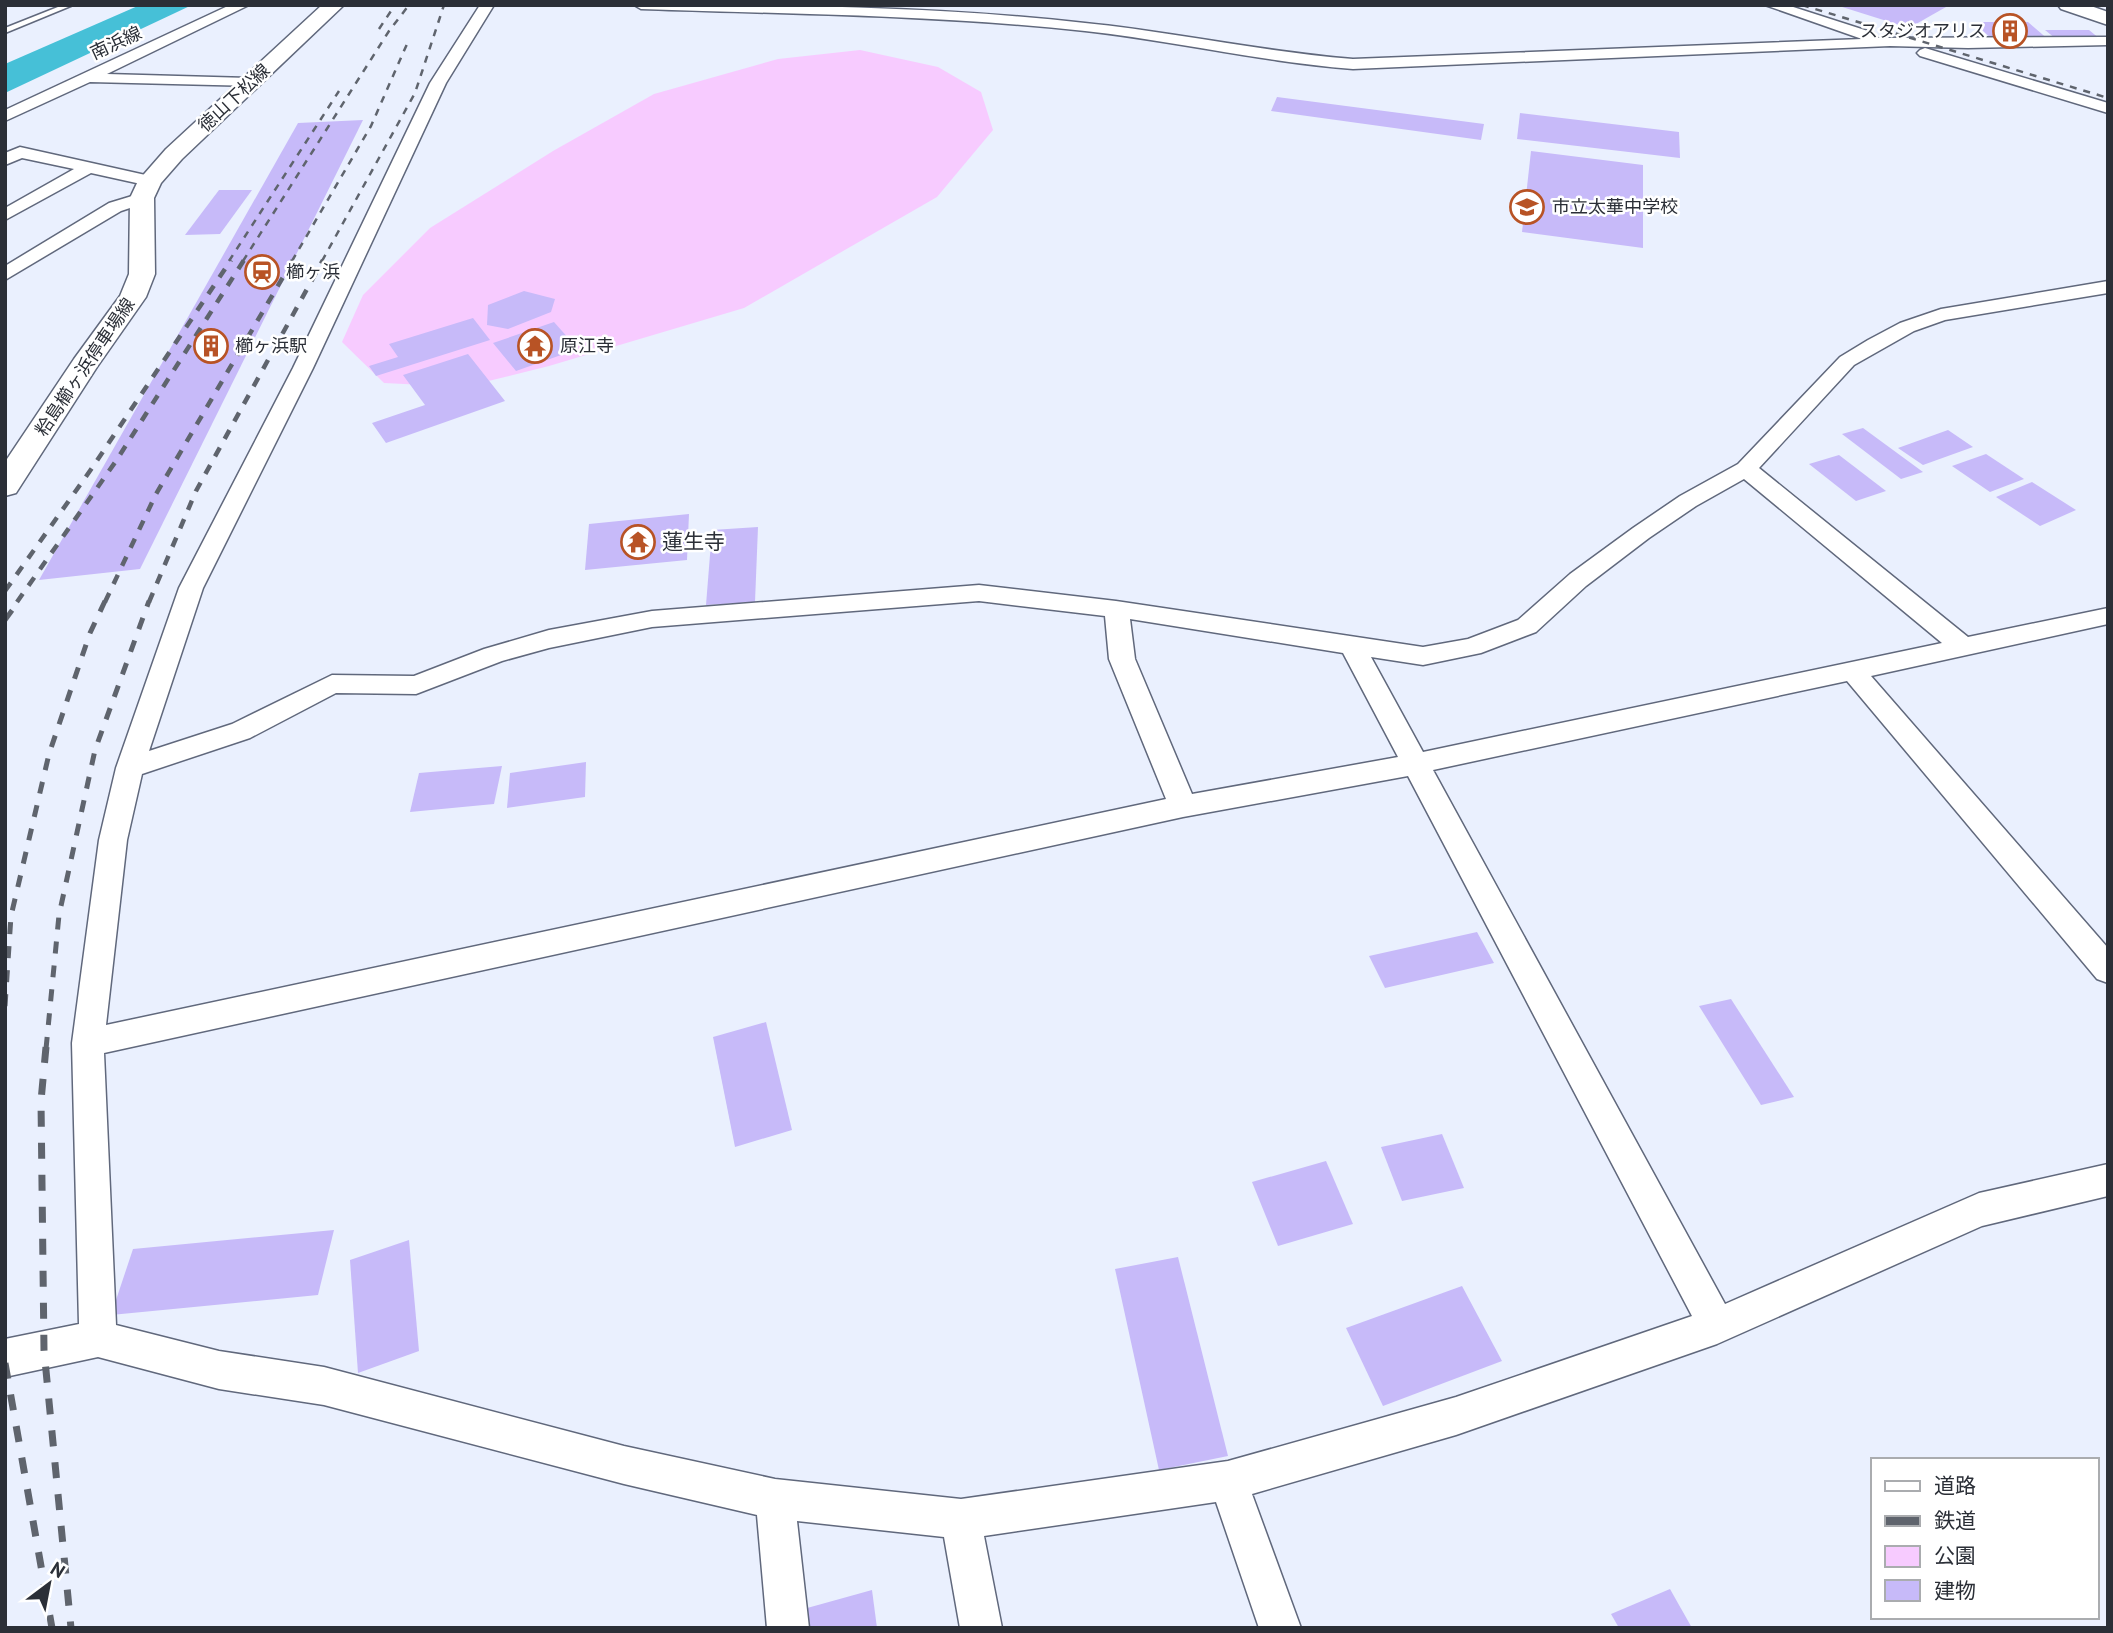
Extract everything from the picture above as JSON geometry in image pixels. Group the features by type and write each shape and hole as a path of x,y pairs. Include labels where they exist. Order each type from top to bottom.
{"main road":[{"name":"徳山下松線","path":"146,190 174,154 334,5"},
{"path":"2068,5 2108,19"},
{"name":"粭島櫛ヶ浜停車場線","path":"5,486 83,365 133,297 142,274 146,190"}],"street":[{"name":"南浜線","path":"5,116 242,5"},
{"path":"98,1339 88,1043 113,840 130,768 191,588 303,368 438,83 487,5"},
{"path":"641,5 1013,20 1182,39 1312,62 1353,64 1890,42 1968,44 2108,41"},
{"path":"1772,5 2108,108"},
{"path":"86,78 249,83"},
{"path":"5,160 20,152 88,168 146,190"},
{"path":"5,215 88,168"},
{"path":"5,274 146,190"},
{"path":"130,768 241,731 332,684 416,685 493,655 652,619 979,593 1116,609 1423,656 1472,647 1527,626 1578,580 1640,533 1688,501 1746,469 1847,361 1907,327 1941,315 2108,287"},
{"path":"5,461 35,443"},
{"path":"1746,469 1963,646"},
{"path":"1116,609 1122,659 1183,806"},
{"path":"88,1043 1183,806 1416,764 2108,616"},
{"path":"1353,647 1717,1326"},
{"path":"1851,669 2108,970"},
{"path":"5,1358 98,1339 219,1370 324,1386 624,1465 775,1499 961,1519 1228,1481 1455,1416 1717,1326 1979,1210 2108,1180"},
{"path":"1228,1481 1280,1628"},
{"path":"775,1499 788,1628"},
{"path":"961,1519 981,1628"}],"lane":[{"path":"5,31 70,5"}],"green space":[{"path":"860,50 938,67 981,92 993,130 937,197 744,308 549,366 464,387 384,383 342,342 363,295 430,228 553,151 654,94 778,59"}],"water":[{"path":"140,5 192,5 5,93 5,64"}],"building":[{"path":"1839,6 1946,7 1909,28"},
{"name":"スタジオアリス","path":"1973,22 2028,22 2049,40 1993,40"},
{"path":"2045,30 2089,30 2100,39 2056,39"},
{"path":"1277,97 1484,124 1481,140 1271,111"},
{"path":"1520,113 1679,132 1680,158 1517,139"},
{"name":"櫛ヶ浜駅","path":"363,120 140,569 39,580 298,123"},
{"path":"1531,151 1643,165 1643,248 1522,232"},
{"path":"219,190 252,190 220,234 185,235"},
{"path":"524,291 555,299 551,312 508,329 487,325 488,305"},
{"path":"473,318 490,340 376,376 369,366 398,357 389,344"},
{"name":"原江寺","path":"554,322 578,349 516,371 493,343"},
{"path":"468,354 505,401 386,443 372,423 425,405 403,375"},
{"path":"1863,428 1923,472 1901,479 1842,434"},
{"path":"1948,430 1973,447 1923,465 1898,448"},
{"path":"1986,454 2024,479 1990,492 1952,466"},
{"path":"1839,455 1886,491 1856,501 1809,464"},
{"path":"2032,482 2076,510 2040,526 1996,497"},
{"name":"蓮生寺","path":"689,514 687,560 585,570 589,524"},
{"path":"758,527 755,602 706,605 712,530"},
{"path":"586,762 585,797 507,808 510,773"},
{"path":"502,766 494,804 410,812 419,773"},
{"path":"1477,932 1494,963 1385,988 1369,956"},
{"path":"1731,999 1794,1097 1761,1105 1699,1006"},
{"path":"766,1022 792,1130 735,1147 713,1037"},
{"path":"1442,1134 1464,1188 1402,1201 1381,1147"},
{"path":"1326,1161 1353,1224 1278,1246 1252,1182"},
{"path":"334,1230 318,1295 111,1315 133,1249"},
{"path":"409,1240 419,1351 358,1373 350,1260"},
{"path":"1178,1257 1228,1456 1159,1470 1115,1269"},
{"path":"1462,1286 1502,1361 1383,1406 1346,1328"},
{"path":"1670,1589 1692,1628 1619,1628 1611,1614"},
{"path":"872,1590 877,1628 802,1628 800,1610"}],"railway":[{"path":"379,29 395,5"},
{"path":"243,261 389,31 409,5"},
{"path":"322,261 415,93 444,5"},
{"path":"1802,5 2108,98"},
{"path":"292,261 371,126 407,44"},
{"path":"229,261 339,91"},
{"path":"5,591 92,468 231,260"},
{"path":"17,602 116,461 244,260"},
{"path":"105,602 156,494 293,260"},
{"path":"149,602 196,491 323,260"},
{"path":"5,620 19,601"},
{"path":"5,1006 11,916 49,754 90,633 105,601"},
{"path":"46,1049 59,915 95,750 149,601"},
{"path":"46,1047 41,1101 44,1350 71,1628"},
{"path":"5,1363 52,1628"}],"place":[{"name":"スタジオアリス","path":"2010,31"},
{"name":"市立太華中学校","path":"1527,207"},
{"name":"櫛ヶ浜","path":"262,272"},
{"name":"櫛ヶ浜駅","path":"211,346"},
{"name":"原江寺","path":"535,346"},
{"name":"蓮生寺","path":"638,542"}]}
